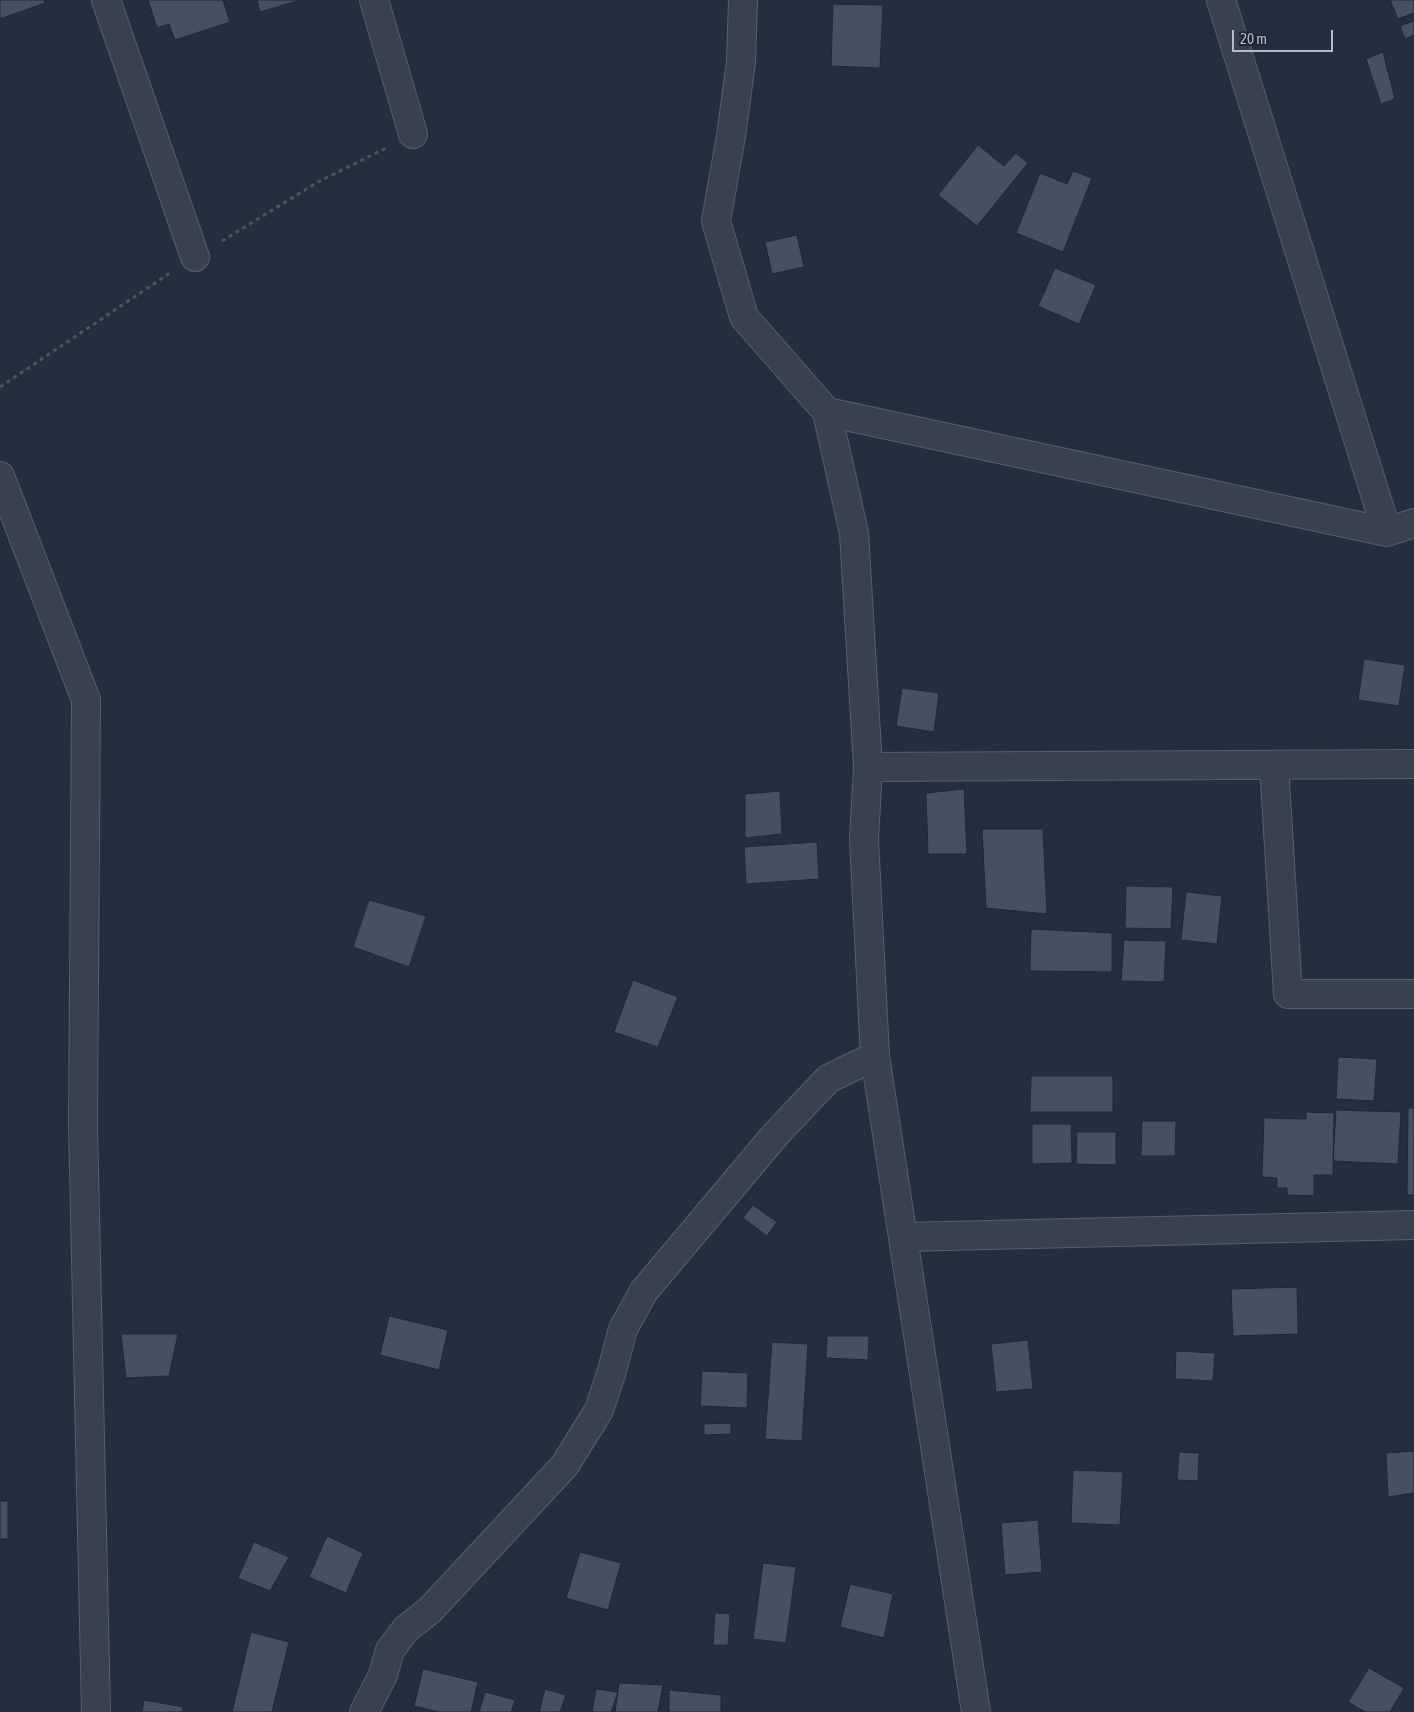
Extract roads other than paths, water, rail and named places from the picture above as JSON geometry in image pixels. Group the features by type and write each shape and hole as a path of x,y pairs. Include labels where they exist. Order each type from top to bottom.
{"street":[{"path":"106,0 195,257"},
{"path":"743,0 740,62 731,136 716,221 744,317 827,412 854,533 868,767 864,839 875,1056 976,1712"},
{"path":"1221,0 1387,532"},
{"path":"378,1 414,134"},
{"path":"827,412 1387,532 1414,523"},
{"path":"0,476 86,700 83,1124 96,1712"},
{"path":"868,767 1414,764"},
{"path":"1274,765 1288,994 1414,994"},
{"path":"364,1712 383,1676 390,1650 406,1629 430,1610 565,1465 599,1410 623,1329 644,1291 776,1134 828,1079 875,1056"},
{"path":"903,1237 1414,1225"}]}
